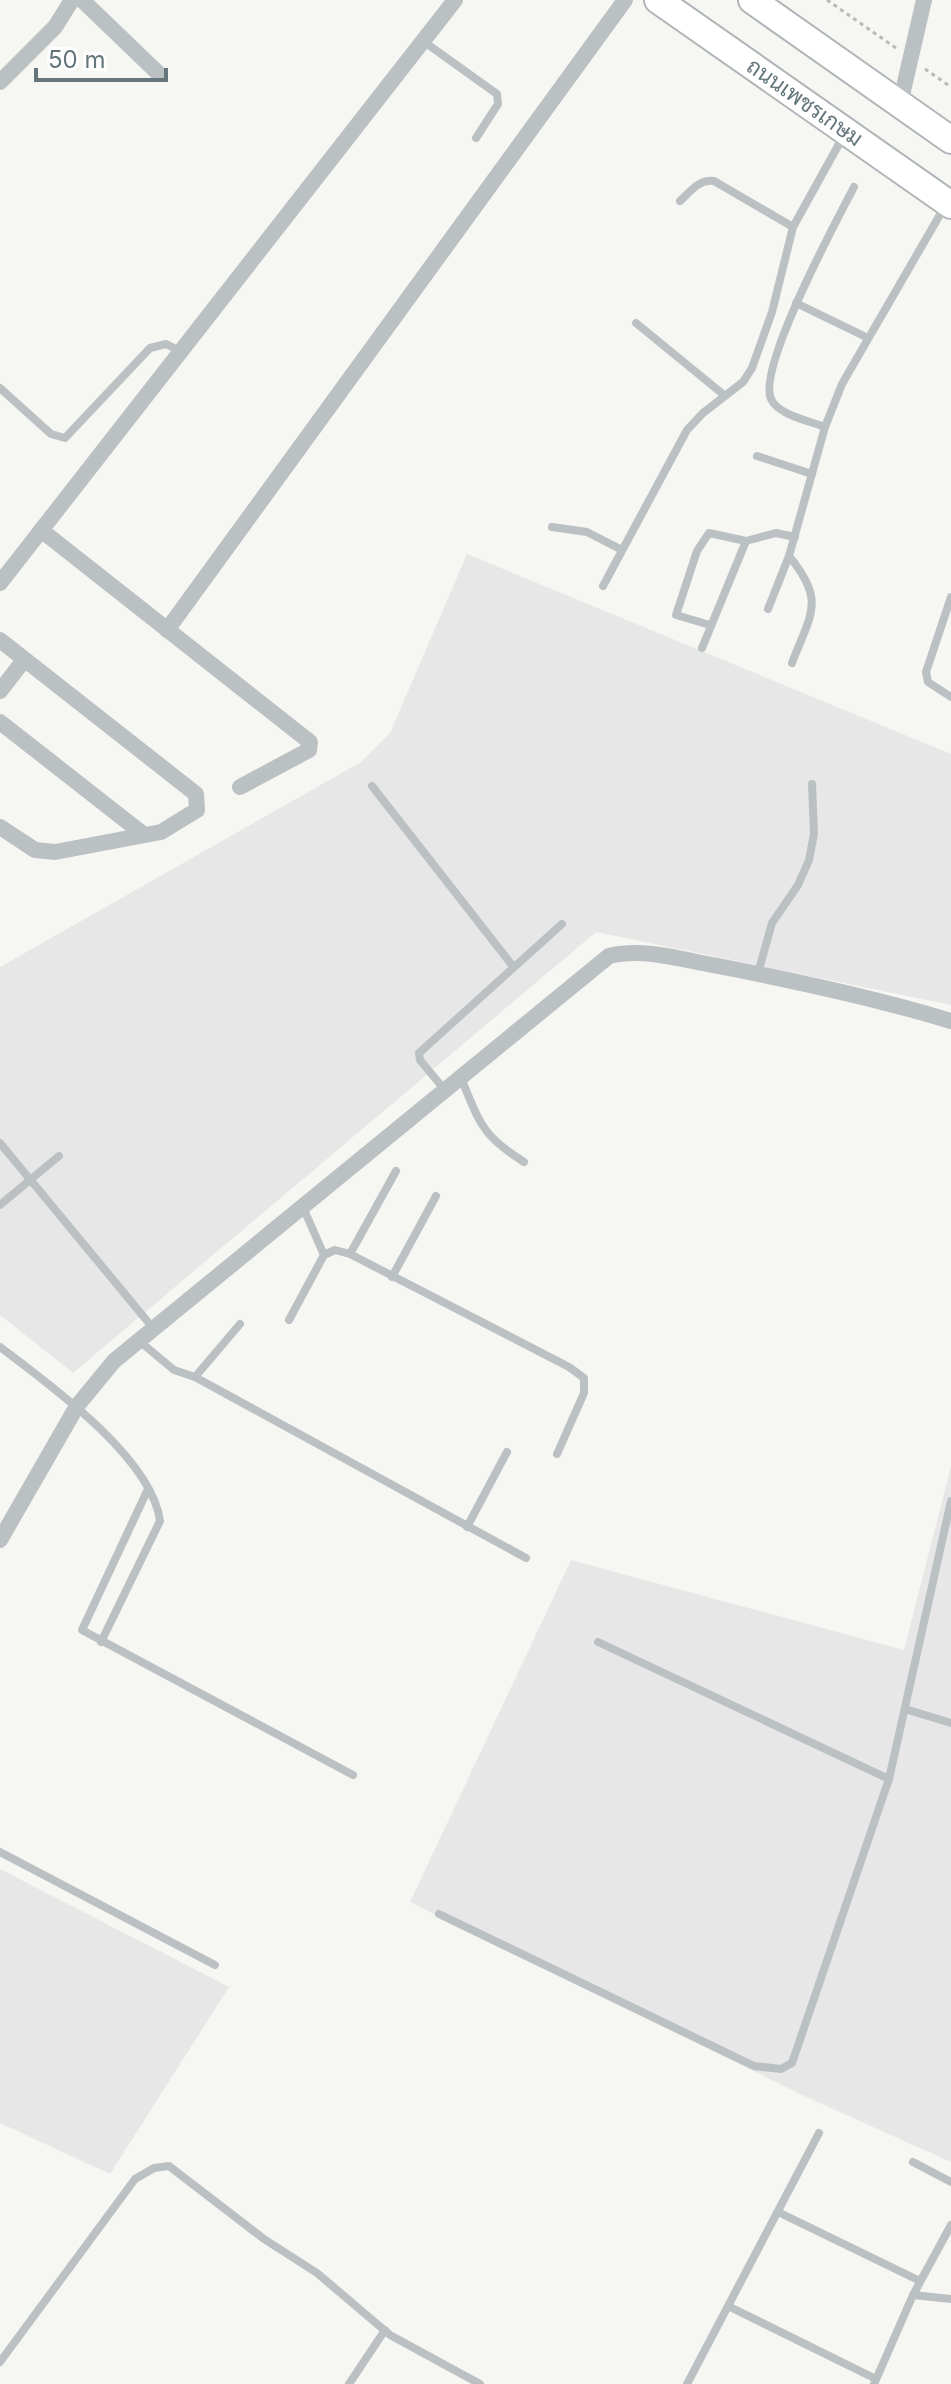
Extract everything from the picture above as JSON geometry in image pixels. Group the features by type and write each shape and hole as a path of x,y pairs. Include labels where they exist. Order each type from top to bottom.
{"main road":[{"name":"ถนนเพชรเกษม","path":"658,0 949,204"},
{"path":"752,0 950,136"}],"street":[{"path":"0,82 55,27 72,0"},
{"path":"82,0 158,73"},
{"path":"1,579 455,0"},
{"path":"167,630 625,0"},
{"path":"900,104 924,0"},
{"path":"41,530 310,742 309,750 298,758 240,787"},
{"path":"0,640 196,794 199,803 197,810 161,832 55,852 35,850 0,827"},
{"path":"0,691 24,660"},
{"path":"0,722 143,834"},
{"path":"0,1540 77,1406 114,1361 609,956 628,951 757,974 951,1021"}],"lane":[{"path":"423,41 497,94 498,104 476,138"},
{"path":"603,586 687,430 724,395 743,382 752,368 772,312 793,227 846,131"},
{"path":"680,201 696,185 705,180 714,181 793,227"},
{"path":"825,427 778,408 770,393 772,375 796,303 854,187"},
{"path":"768,609 795,537 825,427 866,337 949,204"},
{"path":"796,303 866,337"},
{"path":"636,323 724,395"},
{"path":"0,388 51,434 65,438 150,348 166,344 181,351"},
{"path":"757,456 812,474"},
{"path":"552,527 587,532 622,550"},
{"path":"710,625 676,615 697,551 709,533 746,541 776,533 795,537"},
{"path":"702,648 746,541"},
{"path":"789,556 810,582 812,595 812,610 792,663"},
{"path":"951,597 926,672 928,682 951,697"},
{"path":"757,974 772,923 798,885 809,860 814,834 812,784"},
{"path":"372,786 512,965"},
{"path":"444,1089 420,1060 419,1053 512,965 562,924"},
{"path":"460,1077 483,1131 494,1143 524,1162"},
{"path":"0,1143 153,1328"},
{"path":"0,1205 59,1156"},
{"path":"350,1254 396,1171"},
{"path":"392,1277 436,1196"},
{"path":"302,1205 324,1255"},
{"path":"289,1320 324,1255 335,1250 350,1254 569,1367 584,1378 584,1393 557,1454"},
{"path":"195,1377 240,1324"},
{"path":"138,1340 174,1370 195,1377 526,1558"},
{"path":"0,1347 77,1406 120,1451 158,1505 160,1521 101,1642"},
{"path":"467,1527 507,1452"},
{"path":"148,1489 82,1626 85,1633 353,1775"},
{"path":"439,1914 754,2066 781,2069 792,2063 889,1779 948,1533 951,1501"},
{"path":"598,1642 889,1779"},
{"path":"905,1709 951,1723"},
{"path":"0,1852 215,1965"},
{"path":"687,2384 819,2133"},
{"path":"913,2162 951,2182"},
{"path":"0,2362 135,2179 154,2168 169,2166 185,2175 264,2239 317,2273 410,2348 480,2384"},
{"path":"778,2212 920,2281"},
{"path":"730,2307 875,2382 913,2295 951,2225"},
{"path":"913,2295 951,2299"},
{"path":"349,2384 385,2330"}],"path":[{"path":"827,0 951,87"}],"shaded area":[{"path":"467,554 951,754 951,1005 596,932 73,1373 0,1315 0,967 361,762 390,733"},
{"path":"951,1466 951,2162 802,2095 410,1902 571,1560 904,1650"},
{"path":"0,1869 229,1987 110,2174 0,2123"}]}
